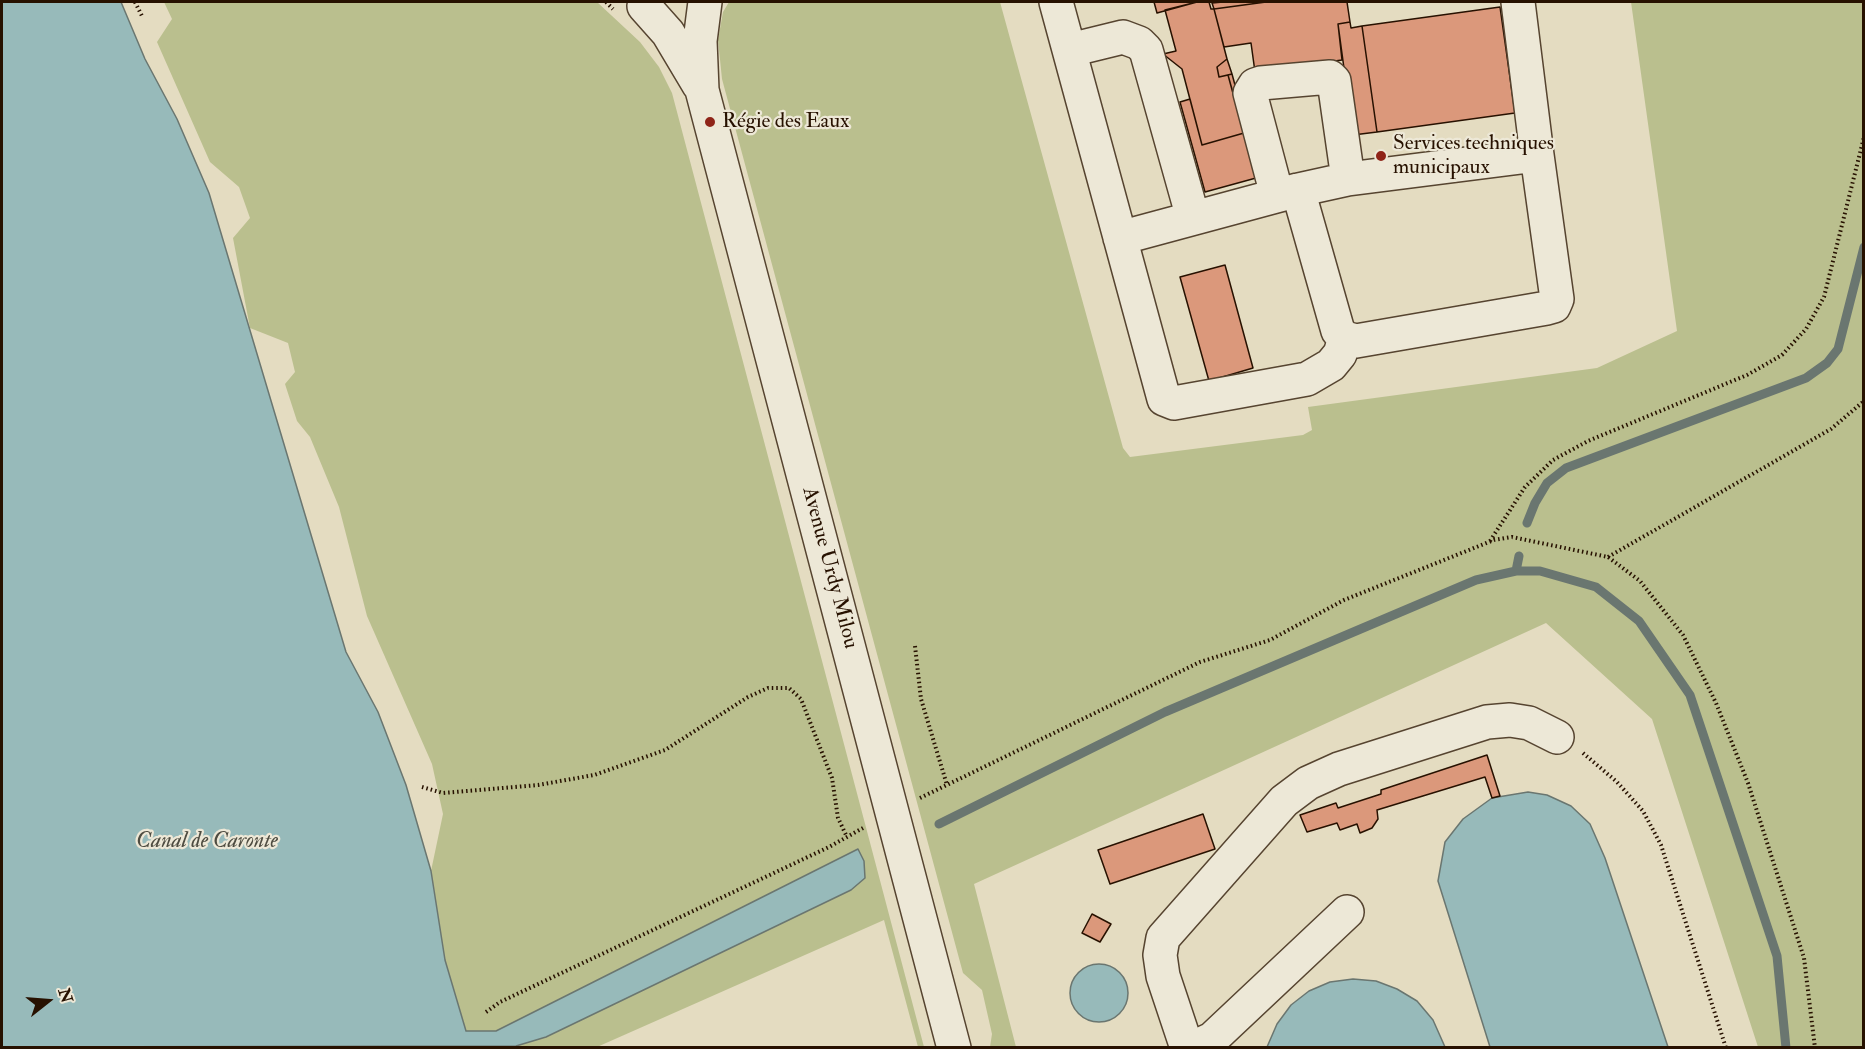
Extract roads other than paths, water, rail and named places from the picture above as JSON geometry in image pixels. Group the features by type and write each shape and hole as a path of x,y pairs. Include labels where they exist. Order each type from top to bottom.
{"street":[{"path":"641,4 661,11 678,10 698,2"},
{"name":"Avenue Urdy Milou","path":"705,2 700,41 702,90 954,1047"},
{"path":"1056,2 1164,399 1169,402 1307,379 1331,365 1340,354 1346,338"},
{"path":"1348,179 1334,81 1330,77 1255,85 1250,93 1338,331 1346,338 1356,341 1554,306 1557,299 1518,2"},
{"name":"Avenue Urdy Milou","path":"641,4 679,49 702,90"},
{"path":"1070,50 1123,37 1139,43 1146,50 1193,218"},
{"path":"1120,237 1348,179 1537,155"},
{"path":"1187,1047 1163,975 1160,955 1163,938 1284,801 1308,783 1339,770 1487,722 1510,720 1529,723 1557,736"},
{"path":"1193,1047 1212,1039 1347,912"}],"water":[{"name":"Canal de Caronte","path":"2,2 121,2 145,59 177,119 209,193 346,652 378,712 406,785 431,871 445,960 466,1031 496,1031 858,849 864,861 865,878 851,890 546,1037 516,1046 2,1047"},
{"path":"1528,792 1547,795 1571,806 1590,824 1605,858 1668,1047 1490,1047 1438,881 1445,842 1463,819 1492,798"},
{"path":"1093,964 1105,964 1120,972 1128,987 1128,999 1120,1014 1105,1022 1093,1022 1078,1014 1070,999 1070,987 1078,972"},
{"path":"1353,979 1376,981 1397,989 1417,1001 1433,1020 1445,1047 1267,1047 1277,1024 1291,1005 1309,991 1330,982"}],"waterway":[{"path":"1527,523 1547,483 1566,468 1806,378 1827,363 1838,349 1864,247"},
{"path":"1516,571 1519,556"},
{"path":"939,824 1165,712 1476,580 1516,571 1540,571 1596,587 1639,621 1690,695 1777,956 1786,1048"}],"place":[{"name":"Régie des Eaux","path":"710,122"},
{"name":"Services techniques municipaux","path":"1381,156"}]}
